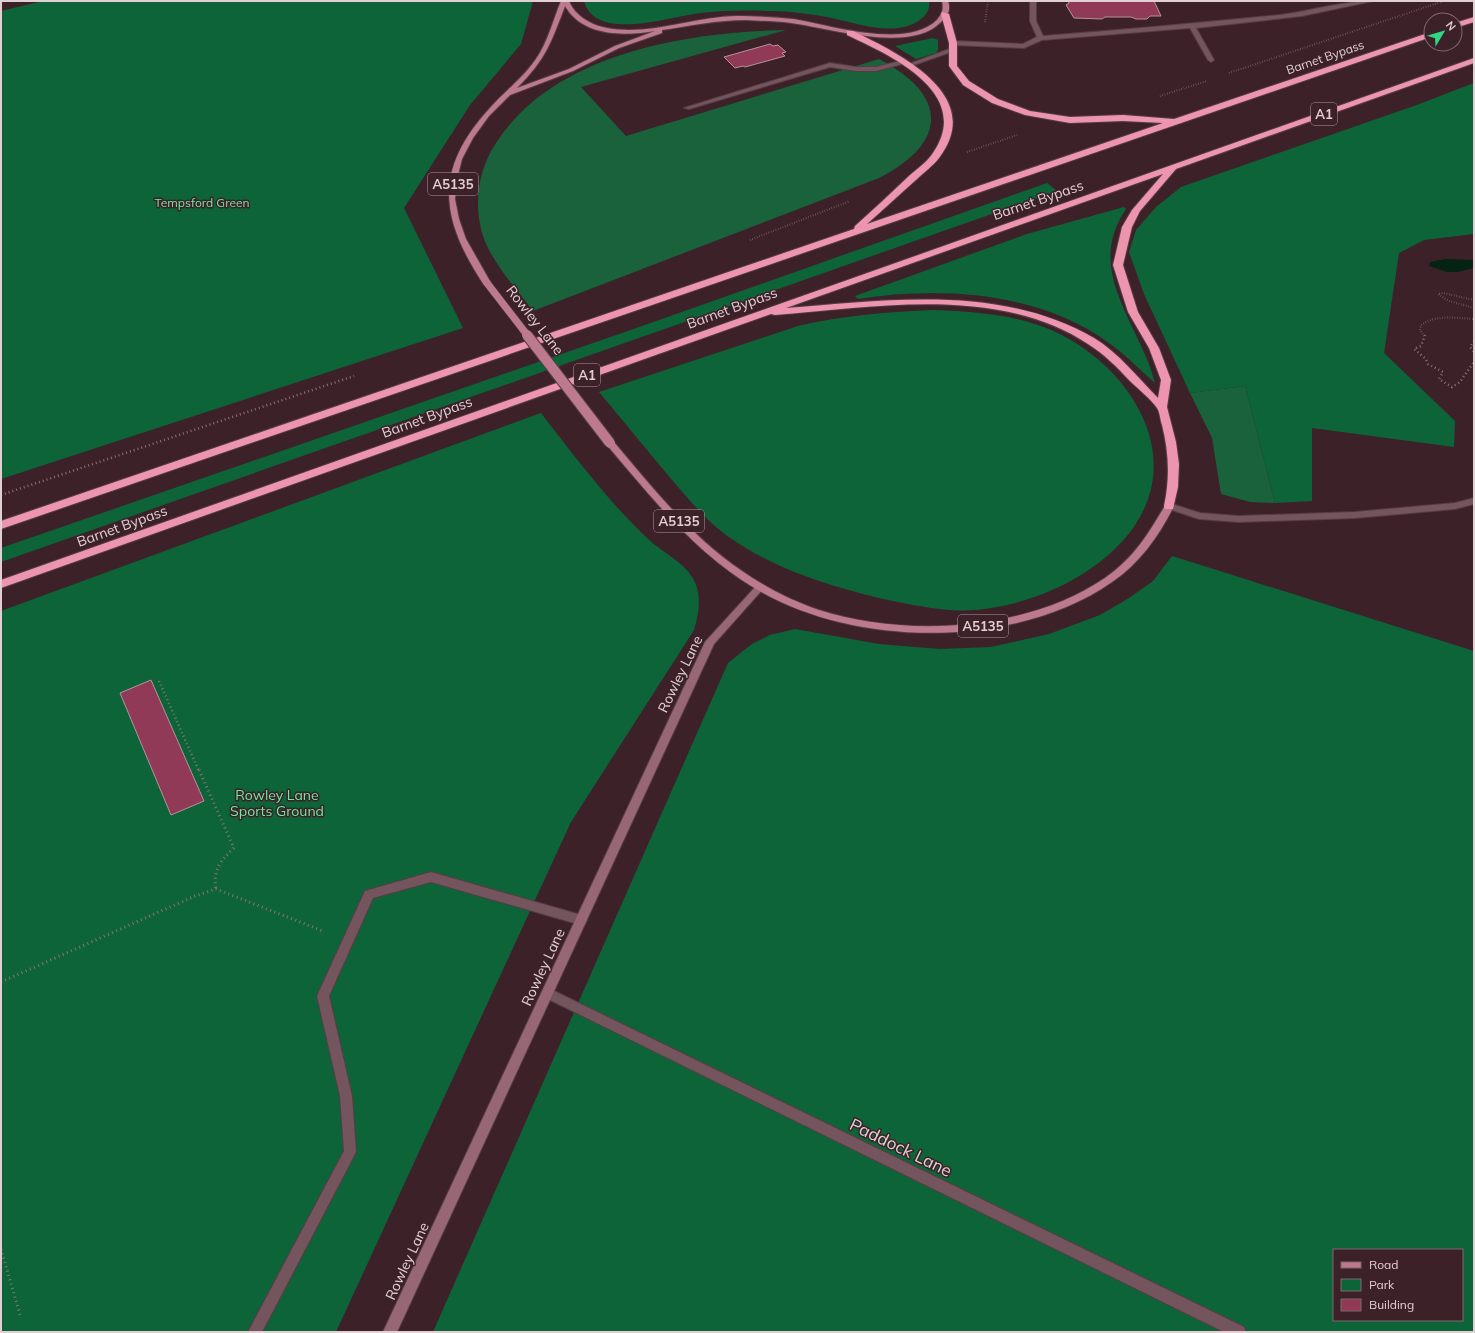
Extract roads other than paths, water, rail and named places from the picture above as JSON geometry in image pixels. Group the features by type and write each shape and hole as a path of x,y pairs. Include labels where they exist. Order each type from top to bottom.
{"highway":[{"path":"947,6 953,66 966,83 995,101 1028,113 1070,120 1124,118 1176,122"},
{"path":"1463,23 1474,19"},
{"path":"850,33 925,76 938,90 947,108 948,126 943,143 935,157 854,232"},
{"name":"Barnet Bypass","path":"1,525 1423,37"},
{"name":"Barnet Bypass","path":"1,584 759,313 1474,60"},
{"path":"1169,506 1173,487 1174,464 1171,442 1162,407 1166,380 1154,348 1133,312 1118,265 1127,227 1136,210 1173,167"},
{"path":"759,313 914,302 948,302 992,305 1023,312 1056,323 1091,341 1117,361 1136,383 1162,407"}],"main road":[{"path":"565,1 567,6 576,16 595,27 622,31 674,27 714,20 759,19 803,22 870,37 907,35 924,30 937,24 947,6"},
{"name":"Rowley Lane","path":"565,1 549,42 538,60 487,115 469,138 460,154 455,170 452,212 460,237 487,283 610,443 643,482 702,546 728,567 760,587"},
{"name":"Rowley Lane","path":"508,94 571,70 617,47 674,27"},
{"name":"A5135","path":"760,587 825,616 867,625 909,629 990,625 1032,614 1072,601 1110,579 1137,555 1157,531 1169,506"}],"street":[{"name":"Rowley Lane","path":"390,1332 710,642 760,587"}],"lane":[{"path":"1033,1 1032,20 1034,29 1041,38"},
{"path":"688,108 830,65 856,69 876,69 906,64 952,46 1024,46 1041,38 1192,26 1302,14 1370,1"},
{"path":"1192,26 1211,60"},
{"path":"1169,506 1199,516 1239,519 1355,516 1455,506 1474,501"},
{"path":"255,1332 350,1152 346,1096 323,996 369,894 431,877 582,920"},
{"name":"Paddock Lane","path":"548,993 1239,1332"}],"park label":[{"name":"Tempsford Green","path":"202,202"},
{"name":"Rowley Lane Sports Ground","path":"277,804"}]}
